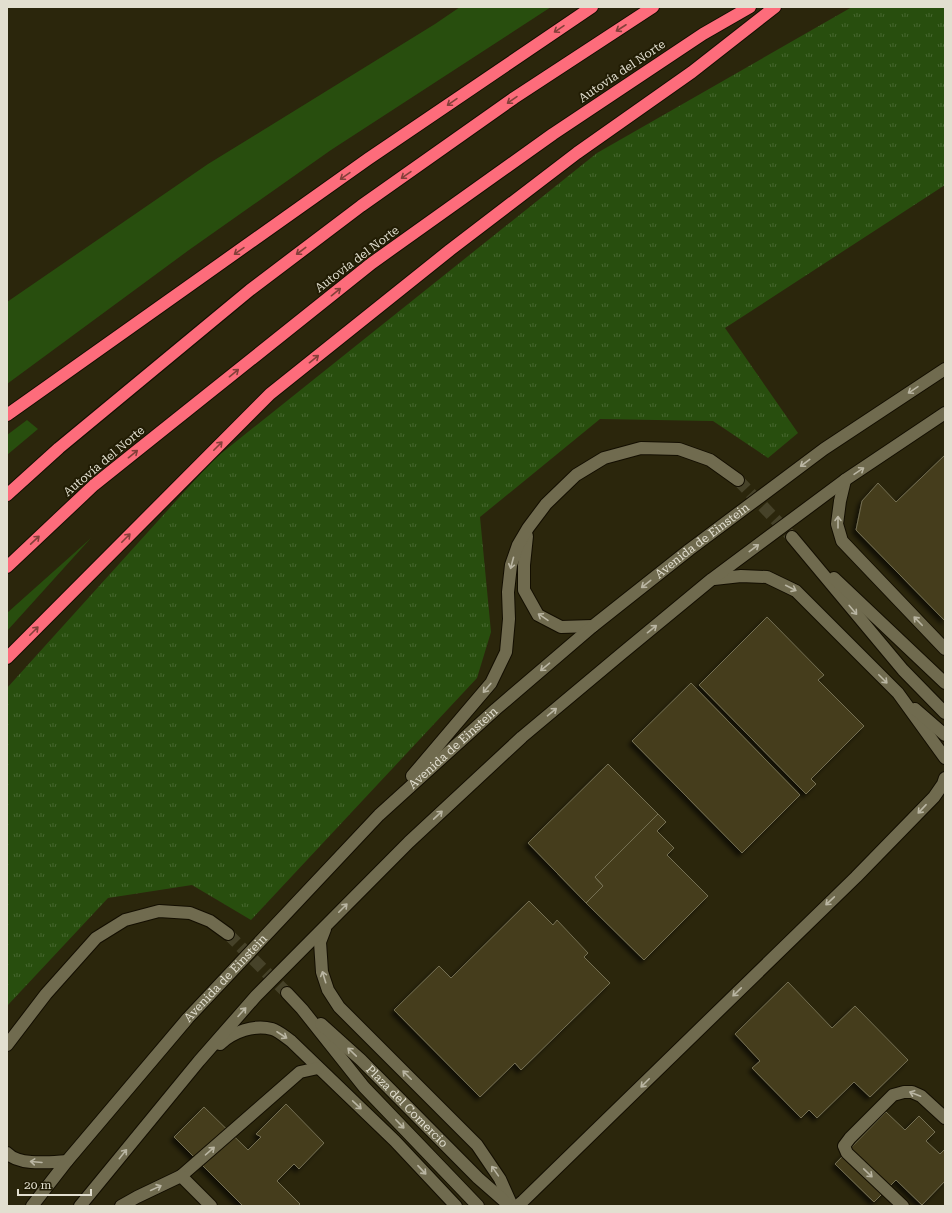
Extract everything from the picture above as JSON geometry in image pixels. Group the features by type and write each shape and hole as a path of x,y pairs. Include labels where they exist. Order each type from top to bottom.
{"highway":[{"path":"7,415 368,159 592,7"},
{"path":"7,495 59,448 262,281 361,206 514,98 653,7"},
{"name":"Autovía del Norte","path":"7,567 94,485 372,263 553,134 703,34 750,7"},
{"path":"7,658 270,394 450,250 577,153 692,72 775,7"}],"street":[{"name":"Avenida de Einstein","path":"32,1206 67,1161 188,1018 379,815 496,709 593,626 689,550 824,450 945,368"},
{"path":"80,1206 198,1061 256,996 409,842 522,737 712,579 845,480 945,413"},
{"path":"379,815 491,683 506,652 509,619 508,592 511,565 518,545 528,528 546,504 576,475 604,458 641,448 679,449 710,460 738,480"},
{"path":"845,480 837,524 842,541 945,649"},
{"path":"528,528 524,565 524,590 538,615 561,627 593,626"},
{"path":"945,683 792,538 903,670 945,713"},
{"path":"712,579 741,576 767,577 796,591 898,693 945,735"},
{"path":"898,693 945,758"},
{"path":"517,1206 861,872 934,797 943,784 945,778"},
{"path":"7,1045 46,994 96,938 125,920 159,911 190,913 210,921 228,934"},
{"path":"326,925 320,942 322,972 328,990 339,1007 477,1146 500,1179 511,1206"},
{"path":"287,993 302,1009 364,1087 478,1206"},
{"name":"Plaza del Comercio","path":"302,1009 340,1041 478,1178 511,1206"},
{"path":"198,1061 225,1039 238,1032 257,1028 273,1029 291,1041 395,1141 456,1206"},
{"path":"121,1206 137,1196 181,1176 300,1072 318,1068"},
{"path":"903,1206 846,1153 844,1146 850,1138 893,1095 912,1092 920,1096 945,1118"},
{"path":"7,1153 11,1157 36,1163 67,1161"},
{"path":"181,1176 211,1206"}],"green space":[{"path":"460,7 551,7 331,150 189,250 7,384 7,302 208,164 435,24"},
{"path":"852,7 945,7 945,185 725,328 798,433 768,458 713,421 600,419 480,517 491,632 477,678 251,920 192,885 108,898 7,1006 7,688 213,460 597,153"},
{"path":"27,420 38,429 7,455 7,435"},
{"path":"91,538 7,631 7,613"}],"building":[{"path":"945,455 945,621 856,530 862,501 878,483 896,502"},
{"path":"767,617 824,675 818,680 864,726 811,779 816,784 806,794 699,685"},
{"path":"691,683 800,795 742,853 632,741"},
{"path":"608,764 658,814 595,877 603,886 586,903 528,843"},
{"path":"658,814 666,822 657,831 674,848 667,855 708,896 644,960 586,903 603,886 595,877"},
{"path":"529,901 553,925 557,920 588,953 584,957 610,983 521,1070 515,1063 480,1097 394,1010 439,966 451,978"},
{"path":"788,982 832,1028 855,1006 908,1060 870,1097 854,1082 817,1118 809,1110 801,1118 752,1068 760,1061 735,1034"},
{"path":"286,1104 324,1143 299,1169 294,1164 277,1181 300,1204 298,1206 243,1206 174,1137 204,1107 248,1150 261,1137 256,1134"},
{"path":"886,1112 905,1130 919,1116 935,1132 926,1141 940,1154 945,1149 945,1181 922,1205 896,1180 874,1202 835,1164"}],"tunnel":[{"path":"738,480 792,537"},
{"path":"228,934 287,993"}]}
